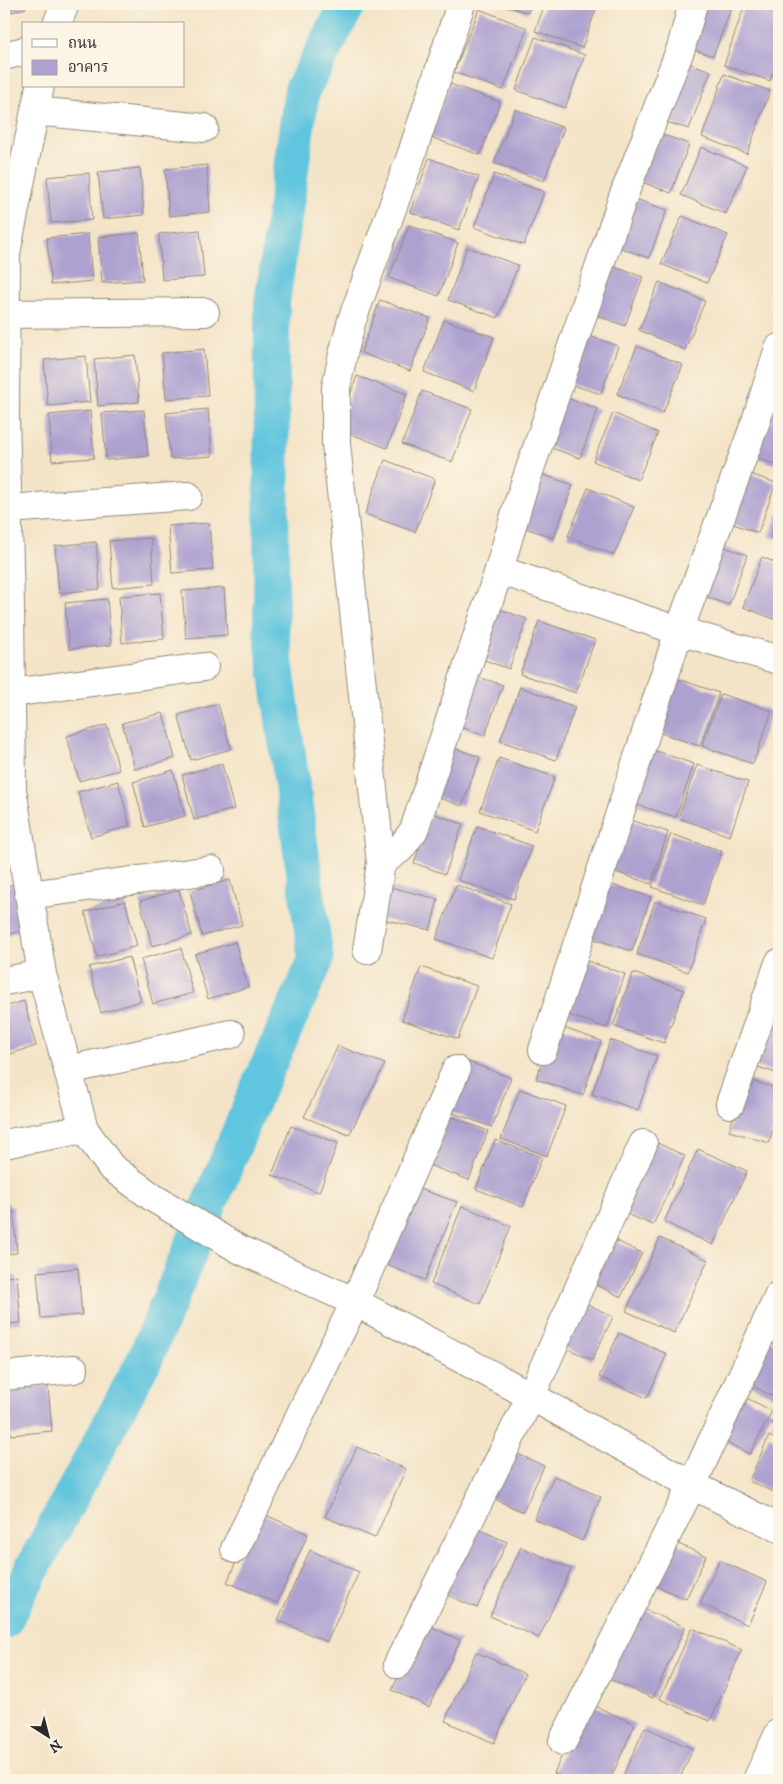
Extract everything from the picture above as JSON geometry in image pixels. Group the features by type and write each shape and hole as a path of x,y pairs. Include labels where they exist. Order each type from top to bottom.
{"street":[{"path":"58,22 65,4"},
{"path":"367,950 381,863 336,444 336,387 352,320 411,156 461,4"},
{"path":"381,863 400,849 414,830 499,570 520,498 622,197 681,48 693,4"},
{"path":"4,56 22,52"},
{"path":"204,128 37,99 5,254 5,416 8,509 7,604 11,693 8,790 29,895 42,974 84,1129 111,1167 155,1199 239,1249 355,1302 692,1485 779,1528"},
{"path":"6,314 205,312"},
{"path":"543,1050 679,631 756,421 779,348"},
{"path":"8,509 188,496"},
{"path":"499,570 679,631 779,660"},
{"path":"11,693 204,667"},
{"path":"29,895 211,870"},
{"path":"730,1104 779,963"},
{"path":"4,981 42,974"},
{"path":"68,1070 230,1034"},
{"path":"235,1548 355,1302 456,1070"},
{"path":"4,1144 84,1129"},
{"path":"398,1664 531,1396 643,1144"},
{"path":"563,1741 692,1485 779,1295"},
{"path":"4,1376 74,1369"},
{"path":"757,1780 779,1733"}],"building":[{"path":"4,4 25,4 26,8 4,14"},
{"path":"501,4 531,4 528,13"},
{"path":"545,4 598,4 582,48 535,31"},
{"path":"698,4 733,4 713,56 685,47"},
{"path":"745,4 752,4 779,14 779,55 770,81 724,65"},
{"path":"479,9 527,28 503,90 454,72"},
{"path":"535,37 585,55 565,108 516,90"},
{"path":"680,60 711,71 689,129 656,119"},
{"path":"724,74 770,91 747,154 702,137"},
{"path":"450,84 500,102 480,155 430,137"},
{"path":"515,109 564,128 544,181 494,163"},
{"path":"652,131 689,144 671,193 634,179"},
{"path":"701,147 747,166 726,214 681,195"},
{"path":"429,158 479,177 459,230 410,212"},
{"path":"207,165 210,212 169,216 165,169"},
{"path":"140,168 144,215 103,219 98,172"},
{"path":"89,173 92,220 51,223 47,177"},
{"path":"494,174 544,192 524,245 474,227"},
{"path":"630,197 667,210 649,258 612,245"},
{"path":"682,216 728,235 707,283 661,264"},
{"path":"409,225 458,243 439,296 389,278"},
{"path":"200,230 204,277 162,280 159,234"},
{"path":"139,233 143,280 102,283 98,237"},
{"path":"88,234 92,281 51,285 47,238"},
{"path":"467,247 518,265 498,318 448,300"},
{"path":"606,264 643,277 625,326 588,312"},
{"path":"659,282 705,301 685,350 639,330"},
{"path":"380,300 430,318 410,371 361,353"},
{"path":"444,320 494,337 474,391 424,372"},
{"path":"581,333 618,346 601,394 564,382"},
{"path":"637,346 683,365 663,413 617,394"},
{"path":"204,349 208,396 166,399 162,353"},
{"path":"135,355 139,402 98,406 94,359"},
{"path":"86,356 90,402 48,406 44,360"},
{"path":"357,376 407,394 387,448 338,429"},
{"path":"422,391 472,409 452,462 402,444"},
{"path":"561,396 598,409 580,458 543,445"},
{"path":"772,408 779,410 779,466 754,457"},
{"path":"208,409 212,456 170,459 166,413"},
{"path":"144,410 148,456 106,460 102,413"},
{"path":"90,411 94,458 52,461 49,415"},
{"path":"613,413 658,433 638,480 593,461"},
{"path":"385,460 435,479 415,532 365,514"},
{"path":"535,472 573,485 554,538 517,525"},
{"path":"745,472 776,483 758,533 728,522"},
{"path":"588,488 634,507 614,555 568,536"},
{"path":"779,511 779,540 769,537"},
{"path":"209,523 213,570 172,573 168,526"},
{"path":"151,538 154,584 113,588 109,541"},
{"path":"96,542 100,589 59,593 55,546"},
{"path":"716,544 747,555 729,605 698,594"},
{"path":"762,557 779,564 779,621 743,607"},
{"path":"224,588 227,635 186,638 182,591"},
{"path":"160,593 164,639 122,643 119,596"},
{"path":"107,599 111,645 69,649 65,603"},
{"path":"496,608 527,619 509,669 479,658"},
{"path":"539,621 595,640 576,693 520,674"},
{"path":"472,675 503,685 485,735 454,725"},
{"path":"667,675 719,693 700,746 649,729"},
{"path":"520,687 575,707 556,760 500,741"},
{"path":"721,694 772,711 753,764 702,746"},
{"path":"218,704 231,749 191,760 178,715"},
{"path":"163,713 175,758 135,769 122,723"},
{"path":"107,725 119,770 79,781 67,736"},
{"path":"449,746 480,757 462,806 431,795"},
{"path":"647,748 694,764 676,817 628,802"},
{"path":"499,758 555,777 535,831 480,811"},
{"path":"222,764 234,809 194,820 182,775"},
{"path":"697,765 748,782 730,836 678,818"},
{"path":"173,770 185,816 145,827 133,782"},
{"path":"118,781 130,826 91,837 78,792"},
{"path":"432,813 463,824 445,874 414,863"},
{"path":"624,818 668,832 651,884 607,869"},
{"path":"477,826 532,846 514,899 458,880"},
{"path":"671,834 722,851 703,905 652,887"},
{"path":"4,846 11,870 4,872"},
{"path":"230,880 242,925 202,936 190,891"},
{"path":"603,882 651,897 632,951 585,936"},
{"path":"15,884 27,929 4,936 4,887"},
{"path":"456,885 511,904 492,958 436,939"},
{"path":"390,887 438,899 430,930 382,919"},
{"path":"179,890 192,935 152,946 140,901"},
{"path":"125,901 137,946 97,957 85,912"},
{"path":"655,901 706,919 688,972 637,954"},
{"path":"235,942 248,987 208,999 195,954"},
{"path":"181,948 193,993 153,1004 141,959"},
{"path":"129,957 141,1001 101,1013 89,967"},
{"path":"578,958 625,974 607,1028 560,1012"},
{"path":"421,967 477,986 458,1039 402,1020"},
{"path":"633,973 684,990 664,1043 613,1026"},
{"path":"24,1001 36,1046 4,1056 4,1007"},
{"path":"769,1017 779,1021 779,1074 752,1065"},
{"path":"555,1025 601,1041 583,1095 536,1079"},
{"path":"610,1040 657,1056 638,1110 592,1094"},
{"path":"338,1046 385,1064 349,1135 304,1117"},
{"path":"464,1060 511,1078 492,1127 445,1110"},
{"path":"745,1079 779,1089 779,1108 769,1143 729,1131"},
{"path":"520,1089 566,1106 547,1156 501,1139"},
{"path":"442,1113 488,1131 469,1180 423,1163"},
{"path":"291,1126 338,1143 319,1192 272,1175"},
{"path":"779,1130 779,1148 774,1146"},
{"path":"649,1139 685,1156 653,1225 617,1210"},
{"path":"495,1140 542,1157 523,1207 476,1189"},
{"path":"698,1149 747,1171 713,1245 664,1222"},
{"path":"411,1186 457,1202 425,1280 376,1261"},
{"path":"13,1206 17,1253 4,1254 4,1207"},
{"path":"462,1206 511,1226 480,1304 431,1284"},
{"path":"608,1237 642,1253 621,1297 587,1280"},
{"path":"660,1238 708,1260 674,1333 626,1311"},
{"path":"78,1268 82,1315 41,1318 37,1272"},
{"path":"17,1276 21,1323 4,1324 4,1277"},
{"path":"580,1300 613,1317 592,1360 558,1344"},
{"path":"619,1333 667,1354 647,1398 599,1377"},
{"path":"764,1338 779,1345 779,1391 776,1398 743,1381"},
{"path":"48,1385 52,1431 11,1435 6,1388"},
{"path":"739,1394 772,1411 750,1454 717,1438"},
{"path":"779,1408 779,1427 772,1424"},
{"path":"769,1436 779,1441 779,1494 749,1481"},
{"path":"357,1447 406,1469 375,1538 325,1517"},
{"path":"507,1449 544,1466 523,1512 486,1495"},
{"path":"554,1476 601,1497 582,1541 534,1519"},
{"path":"259,1512 308,1534 277,1603 227,1582"},
{"path":"470,1525 507,1542 477,1608 440,1592"},
{"path":"667,1539 706,1556 686,1599 647,1582"},
{"path":"521,1547 571,1569 539,1638 490,1616"},
{"path":"310,1550 359,1572 327,1642 278,1620"},
{"path":"719,1560 767,1582 748,1625 700,1604"},
{"path":"636,1606 685,1627 653,1698 604,1677"},
{"path":"423,1623 460,1640 429,1707 392,1690"},
{"path":"692,1628 742,1650 710,1721 660,1699"},
{"path":"476,1652 525,1674 494,1743 445,1721"},
{"path":"586,1702 635,1724 610,1780 570,1780 554,1773"},
{"path":"645,1727 693,1749 679,1780 621,1780"}],"waterway":[{"path":"4,1621 145,1359 256,1092 316,960 271,631 272,304 302,90 348,4"}]}
